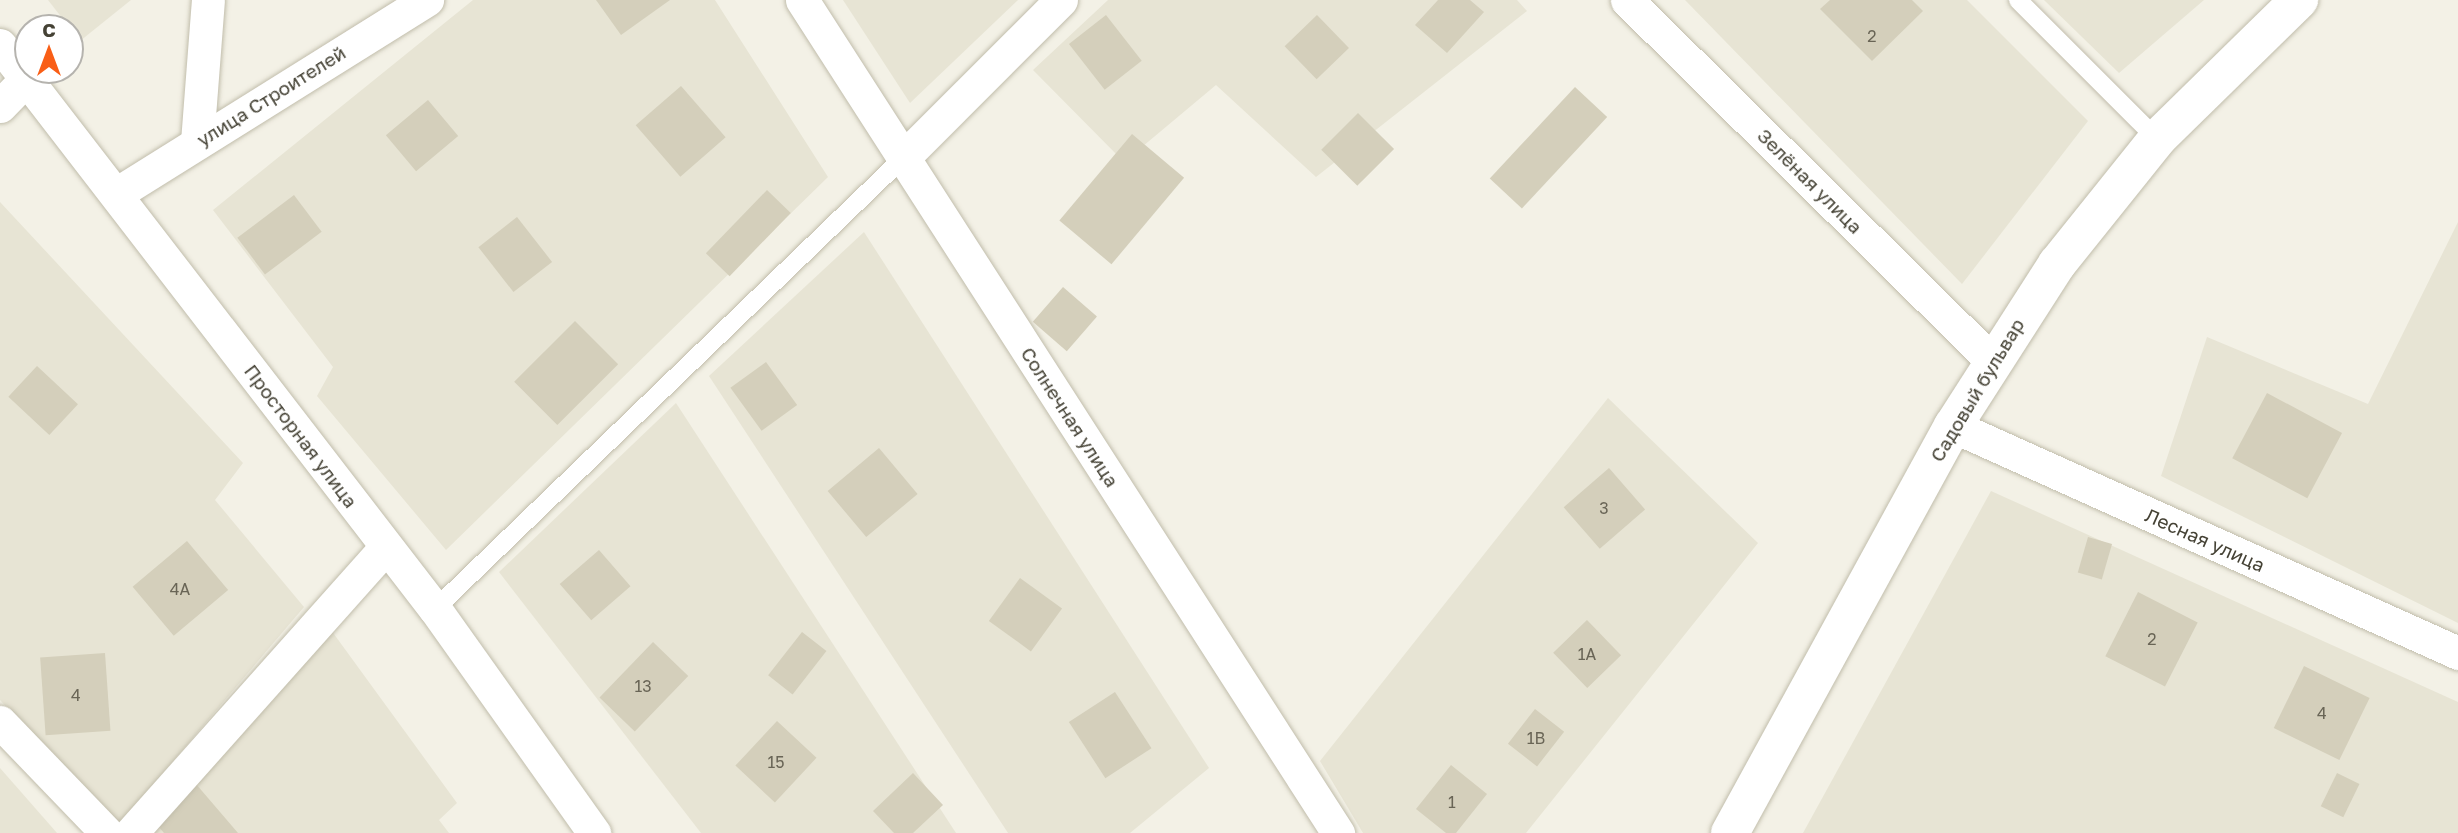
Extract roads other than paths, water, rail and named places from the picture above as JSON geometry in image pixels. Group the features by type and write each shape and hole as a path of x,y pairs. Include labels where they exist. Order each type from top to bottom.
{"street":[{"path":"197,142 208,0"},
{"name":"улица Строителей","path":"116,194 427,0"},
{"name":"Солнечная улица","path":"802,0 1338,833"},
{"path":"904,158 1061,0"},
{"name":"Зелёная улица","path":"1628,0 1992,362"},
{"name":"Садовый бульвар","path":"1730,833 1953,426 2056,264 2157,139 2299,0"},
{"name":"Просторная улица","path":"0,46 14,63"},
{"path":"0,106 21,84"},
{"name":"Просторная улица","path":"32,84 435,608 594,833"},
{"name":"Лесная улица","path":"1953,426 2458,653"},
{"path":"131,833 386,547"},
{"path":"0,722 107,833"}],"lane":[{"path":"2018,0 2157,139"},
{"path":"435,608 904,158"}]}
